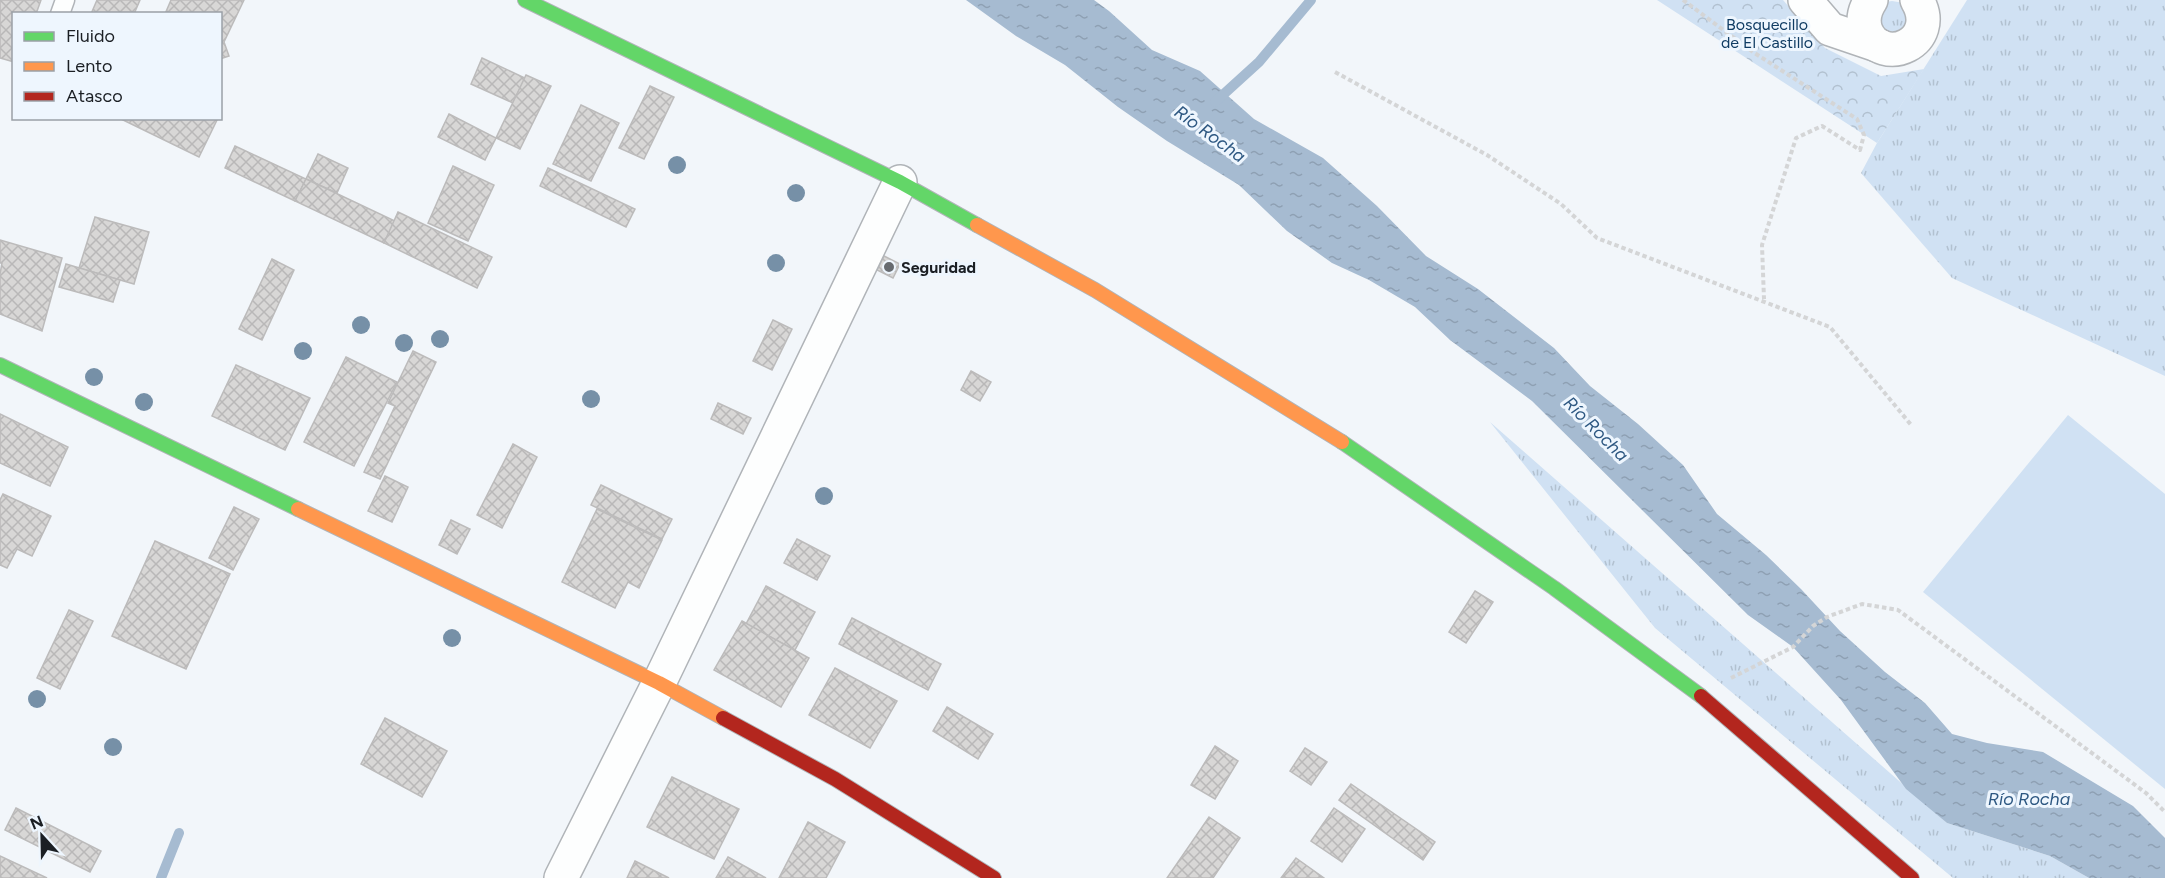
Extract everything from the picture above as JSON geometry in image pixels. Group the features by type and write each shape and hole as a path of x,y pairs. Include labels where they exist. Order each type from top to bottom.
{"street":[{"path":"525,0 900,182 1095,290 1352,448 1554,588 1699,694 1912,878"},
{"path":"1805,0 1830,29 1890,49 1900,49 1910,45 1917,38 1924,18 1917,0"},
{"path":"1871,0 1864,15 1864,24 1872,40 1880,46"},
{"path":"561,878 659,683 900,182"},
{"path":"0,364 659,683 835,779 994,878"}],"path":[{"path":"1683,0 1754,52 1857,119 1864,135 1860,150 1822,126 1796,138 1762,245 1764,300"},
{"path":"1335,72 1487,155 1561,204 1597,238 1830,327 1912,426"},
{"path":"1699,694 1793,647 1813,626 1827,617 1862,604 1899,610 2146,793 2165,812"}],"green space":[{"name":"Bosquecillo de El Castillo","path":"1657,0 1783,0 1825,48 1881,76 1924,69 1877,143"},
{"path":"1967,0 2165,0 2165,376 1952,278 1861,173 1877,143"},
{"path":"1886,2 1904,3 1908,7 1904,34 1882,33 1877,11"},
{"path":"2068,415 2165,494 2165,789 1923,592"},
{"path":"1490,422 1947,823 2050,856 2089,878 1953,878 1655,628"}],"water":[{"name":"Río Rocha","path":"966,0 1094,0 1152,50 1200,71 1254,119 1323,158 1377,206 1426,256 1478,289 1554,348 1590,386 1638,424 1683,465 1717,514 1766,555 1840,631 1885,672 1925,703 1952,734 1987,743 2043,752 2133,806 2165,838 2165,878 2089,878 2050,856 1947,823 1906,789 1841,700 1793,647 1748,615 1532,401 1450,340 1415,307 1369,280 1332,263 1287,231 1239,185 1167,141 1118,107 1065,65 1016,36"}],"building":[{"path":"0,0 41,0 37,12 12,12 12,61 0,58"},
{"path":"97,0 140,0 135,12 92,12"},
{"path":"171,0 244,0 224,42 229,56 222,58 222,12 166,12"},
{"path":"482,58 525,78 513,103 471,84"},
{"path":"526,75 551,86 520,149 496,138"},
{"path":"650,86 674,97 644,159 619,148"},
{"path":"581,105 619,123 591,181 553,164"},
{"path":"449,114 496,138 485,160 438,137"},
{"path":"123,120 217,120 199,157"},
{"path":"235,146 306,179 295,201 225,168"},
{"path":"318,154 348,168 337,193 306,179"},
{"path":"453,166 494,185 468,241 428,223"},
{"path":"548,168 635,209 626,227 540,186"},
{"path":"306,179 395,221 384,243 295,201"},
{"path":"398,212 492,257 477,288 384,243"},
{"path":"95,217 149,232 134,284 79,268"},
{"path":"0,240 62,258 42,331 0,314 2,263 0,263"},
{"name":"Seguridad","path":"884,256 900,264 893,278 877,270"},
{"path":"272,259 294,270 262,340 239,329"},
{"path":"66,264 120,280 113,302 59,287"},
{"path":"773,320 792,329 772,370 753,361"},
{"path":"413,351 436,362 380,479 364,472 395,406 388,403"},
{"path":"346,357 397,382 354,466 304,442"},
{"path":"236,365 310,398 285,450 212,416"},
{"path":"971,371 991,382 980,401 961,390"},
{"path":"718,403 751,418 743,434 711,419"},
{"path":"0,414 68,447 50,486 0,463"},
{"path":"513,444 537,457 502,528 477,515"},
{"path":"385,476 408,487 392,522 368,511"},
{"path":"601,485 672,519 662,539 591,505"},
{"path":"3,494 51,516 32,556 17,549 7,568 0,565 0,500"},
{"path":"234,507 259,519 233,570 209,558"},
{"path":"597,509 662,540 639,588 628,582 615,608 562,582"},
{"path":"451,520 470,529 457,554 439,545"},
{"path":"797,539 830,556 817,580 784,563"},
{"path":"155,541 230,574 186,669 112,636"},
{"path":"766,586 815,612 795,650 746,624"},
{"path":"1475,591 1493,602 1466,643 1449,632"},
{"path":"69,610 93,621 60,689 37,678"},
{"path":"852,618 941,664 928,690 839,644"},
{"path":"742,621 809,658 781,707 714,670"},
{"path":"835,668 897,701 870,748 809,715"},
{"path":"947,707 993,734 978,759 933,731"},
{"path":"385,718 447,751 422,797 361,764"},
{"path":"1215,746 1238,761 1215,799 1191,785"},
{"path":"1305,748 1327,762 1311,785 1290,771"},
{"path":"672,777 739,809 714,859 647,827"},
{"path":"1351,784 1435,842 1423,860 1339,800"},
{"path":"16,808 101,851 90,872 5,830"},
{"path":"1334,808 1365,829 1342,862 1311,841"},
{"path":"1209,817 1240,838 1213,878 1167,878"},
{"path":"808,822 845,842 826,878 779,878"},
{"path":"0,856 47,878 0,878"},
{"path":"728,857 766,878 716,878"},
{"path":"1296,858 1324,878 1281,878"},
{"path":"635,861 669,878 627,878"}],"waterway":[{"path":"1215,102 1259,62 1311,0"},
{"path":"161,878 179,833"}],"traffic: fast":[{"path":"525,0 900,182 977,225"},
{"path":"0,365 298,509"},
{"path":"1342,442 1554,588 1701,696"}],"traffic: slow":[{"path":"977,225 1095,290 1342,442"},
{"path":"298,509 659,683 723,718"}],"traffic: jam":[{"path":"1701,696 1912,878"},
{"path":"723,718 835,779 994,878"}],"place":[{"name":"Seguridad","path":"889,267"}]}
